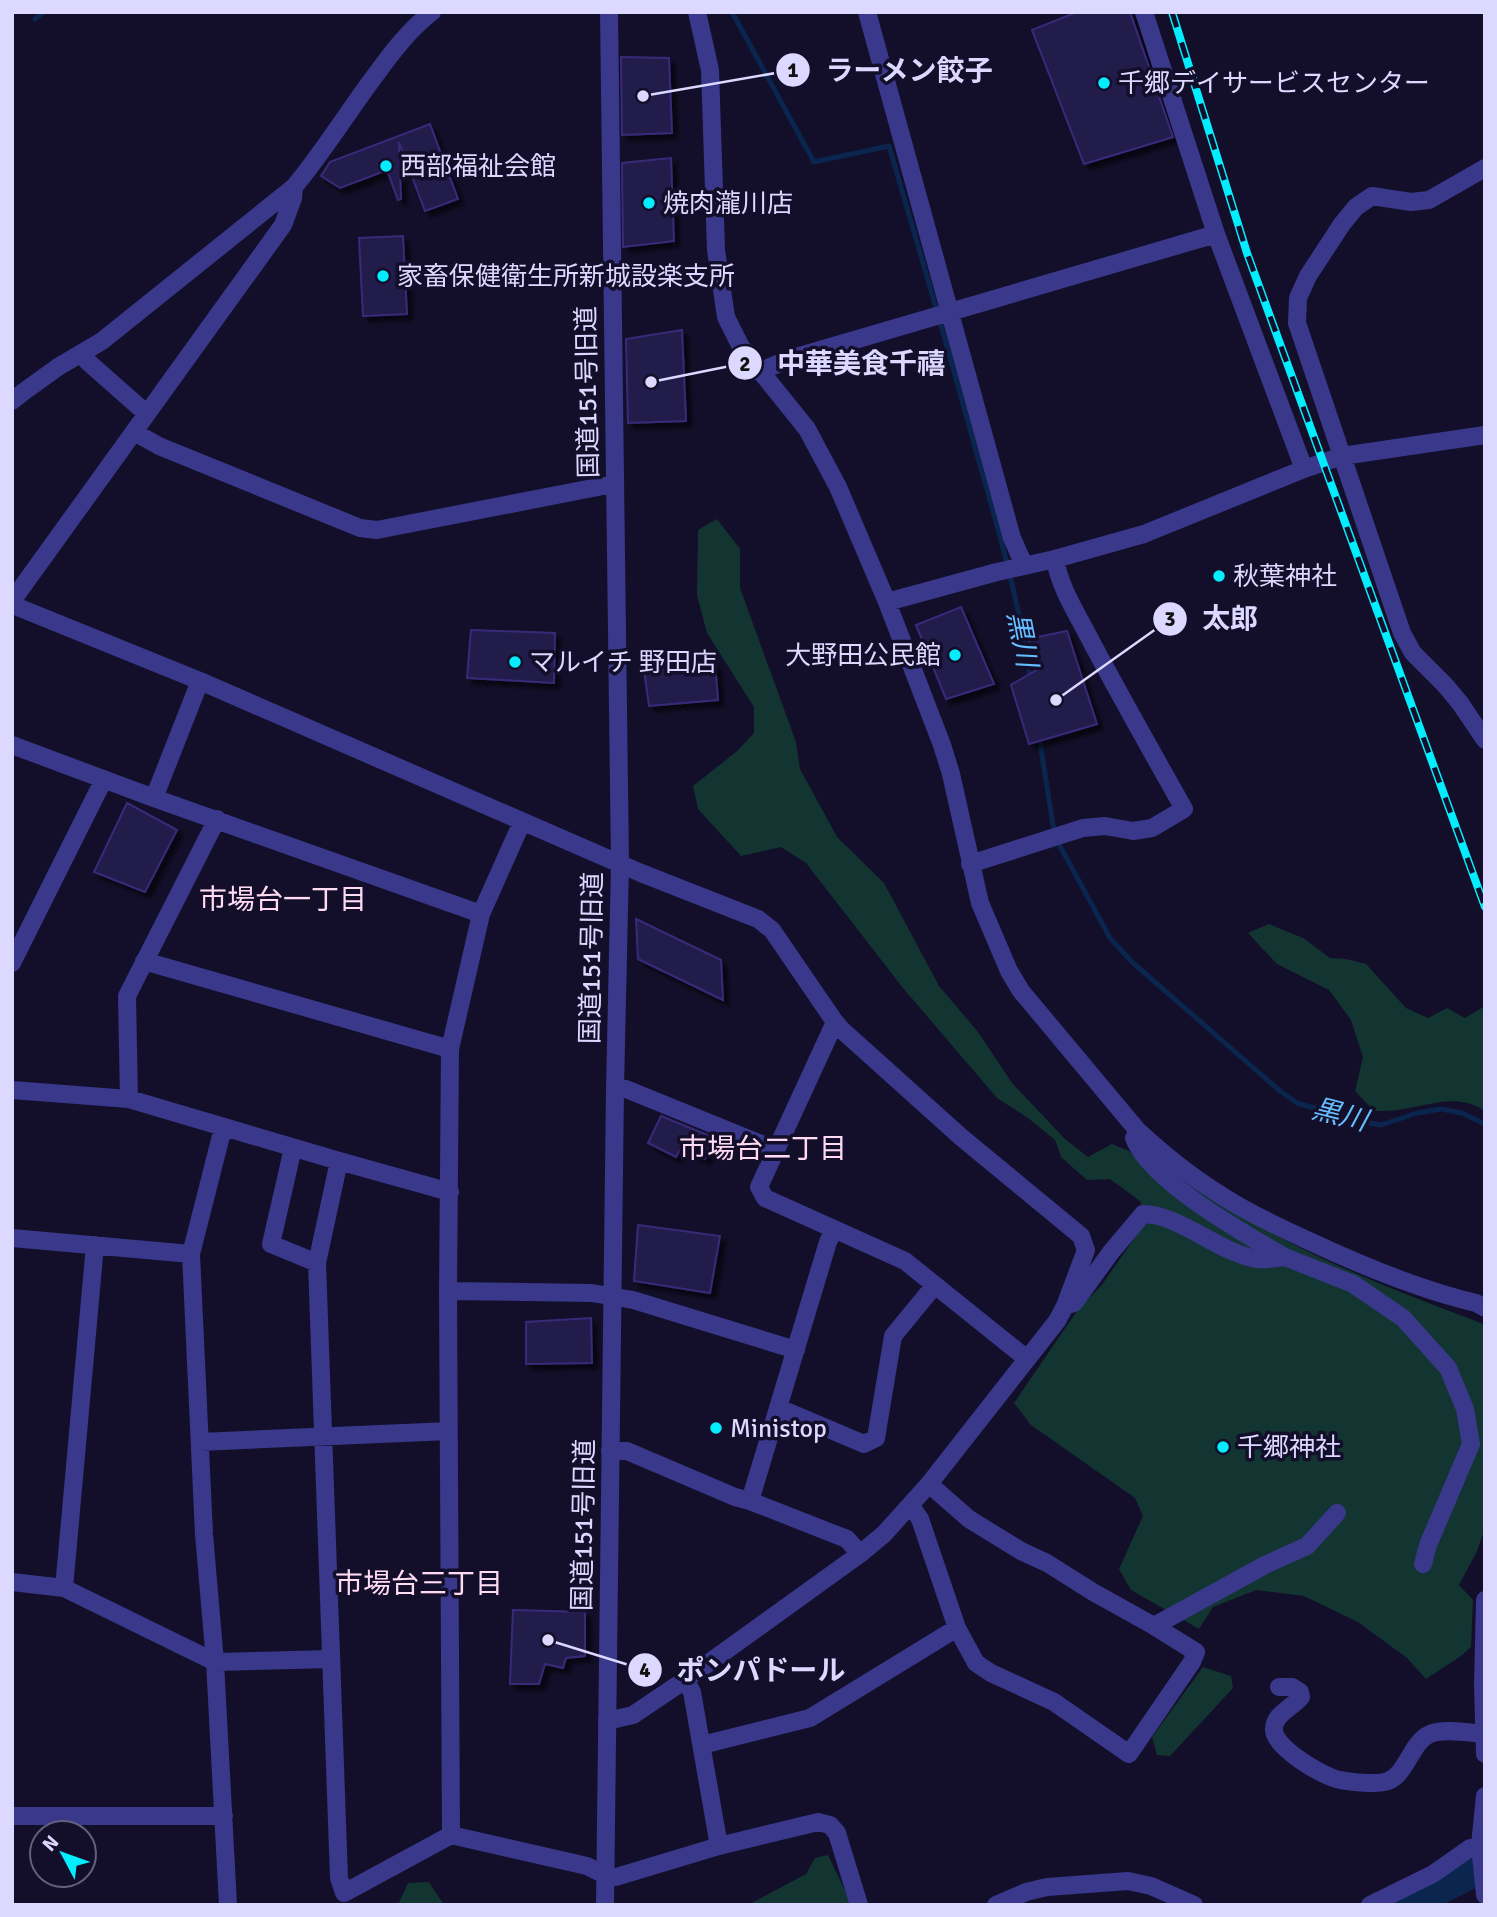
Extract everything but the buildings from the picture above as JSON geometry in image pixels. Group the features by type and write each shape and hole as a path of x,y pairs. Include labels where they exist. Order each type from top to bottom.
{"street":[{"path":"12,401 58,367 102,341 294,187 313,165 355,102 397,47 432,12"},
{"name":"国道151号旧道","path":"605,1905 620,864 609,12"},
{"path":"696,12 710,70 716,250 726,317 741,347 807,429 838,487 887,602 946,754 980,902 1009,971 1021,991 1138,1131 1214,1191 1273,1224 1338,1255 1396,1279 1485,1308"},
{"path":"867,12 1022,566"},
{"path":"1144,12 1216,234 1304,469"},
{"path":"1485,168 1429,200 1411,202 1372,196 1356,207 1308,276 1298,298 1297,323 1402,633 1413,653 1460,703 1485,740"},
{"path":"294,187 283,225 12,602 20,608 200,681 620,864 758,919 772,930 835,1022 961,1137 1081,1236 1086,1250 1058,1321 929,1484 884,1534 685,1680 633,1715 607,1721"},
{"path":"761,373 793,358 1216,234"},
{"path":"82,353 87,361 147,414"},
{"path":"134,432 159,446 360,528 377,530 614,486"},
{"path":"887,602 1144,534 1342,456 1485,435"},
{"path":"970,864 1083,828 1105,826 1133,831 1152,828 1184,809 1063,588 1055,559"},
{"path":"154,798 200,681"},
{"path":"12,745 481,914"},
{"path":"12,963 104,779"},
{"path":"129,1099 127,996 217,819"},
{"path":"451,1835 448,1291 450,1049 481,914 522,822"},
{"path":"144,961 450,1049"},
{"path":"835,1022 759,1187 765,1198 905,1261 1027,1359"},
{"path":"615,1089 626,1089 776,1150"},
{"path":"12,1090 129,1099 450,1192"},
{"path":"223,1128 191,1254 204,1534 215,1662 228,1905"},
{"path":"1138,1131 1134,1138 1136,1145 1180,1190 1285,1257 1353,1284 1403,1318 1448,1368 1465,1409 1471,1444 1428,1545 1423,1564"},
{"path":"293,1148 271,1244 317,1263"},
{"path":"337,1898 339,1878 317,1263 339,1161"},
{"path":"1065,1306 1074,1303 1143,1214 1156,1214 1225,1247 1258,1259 1285,1257"},
{"path":"750,1501 828,1242 834,1230"},
{"path":"12,1238 191,1254"},
{"path":"64,1588 95,1245"},
{"path":"779,1409 864,1444 876,1438 893,1336 935,1285"},
{"path":"448,1291 592,1293 613,1296 796,1350"},
{"path":"201,1442 449,1431"},
{"path":"610,1451 627,1451 735,1497 847,1539 860,1554"},
{"path":"911,1506 920,1519 957,1628 976,1663 1054,1702 1129,1754 1192,1662 1196,1652 970,1519 929,1484"},
{"path":"1154,1626 1265,1565 1307,1546 1337,1513"},
{"path":"12,1582 64,1588 215,1662 331,1659"},
{"path":"1485,1600 1485,1754"},
{"path":"702,1745 810,1718 957,1628"},
{"path":"685,1680 692,1692 719,1846"},
{"path":"1279,1687 1292,1687 1300,1692 1301,1697 1276,1720 1273,1731 1276,1739 1324,1774 1339,1780 1387,1782 1395,1777 1429,1734 1484,1734"},
{"path":"1484,1889 1481,1850 1485,1796"},
{"path":"12,1816 223,1816"},
{"path":"337,1898 451,1835 587,1866 616,1877 719,1846 818,1822 830,1825 837,1833 859,1905"},
{"path":"1370,1905 1433,1874 1470,1848 1481,1850"},
{"path":"996,1905 1026,1892 1047,1887 1128,1881 1152,1886 1194,1905"}],"green space":[{"path":"717,519 740,549 740,588 796,742 800,769 837,837 884,883 939,986 978,1032 1012,1083 1065,1139 1088,1157 1112,1144 1129,1151 1154,1175 1172,1169 1208,1195 1282,1239 1485,1327 1485,1529 1459,1585 1473,1600 1471,1647 1426,1679 1407,1658 1358,1622 1304,1596 1256,1590 1213,1607 1199,1629 1131,1590 1119,1569 1143,1516 1135,1498 1031,1425 1014,1403 1079,1308 1101,1286 1145,1223 1140,1201 1110,1179 1087,1180 1061,1157 1055,1140 997,1098 903,988 806,863 781,847 741,856 698,809 693,786 736,752 754,733 754,707 707,633 697,595 698,530"},
{"path":"1269,924 1303,938 1330,958 1366,964 1406,1008 1428,1018 1447,1008 1465,1018 1485,1006 1485,1111 1454,1101 1374,1111 1355,1091 1363,1057 1351,1020 1329,990 1277,964 1248,933"},
{"path":"1203,1667 1231,1676 1233,1688 1170,1756 1157,1755 1152,1737"},
{"path":"828,1855 852,1905 748,1905 806,1874 815,1858"},
{"path":"429,1882 444,1905 398,1905 408,1883"}],"waterway":[{"name":"黒川","path":"35,19 43,12"},
{"name":"黒川","path":"732,12 814,162 889,146 998,531 1020,619 1030,678"},
{"name":"黒川","path":"1039,736 1053,825 1060,846 1110,938 1132,962 1280,1091 1297,1103 1381,1125 1417,1113 1441,1109 1462,1113 1485,1124"},
{"path":"1405,1905 1485,1865"}],"railway":[{"path":"1172,12 1247,253 1485,907"}],"place":[{"name":"千郷デイサービスセンター","path":"1104,83"},
{"name":"ラーメン餃子","path":"643,96"},
{"name":"西部福祉会館","path":"386,166"},
{"name":"焼肉瀧川店","path":"649,203"},
{"name":"家畜保健衛生所新城設楽支所","path":"383,276"},
{"name":"中華美食千禧","path":"651,382"},
{"name":"秋葉神社","path":"1219,576"},
{"name":"大野田公民館","path":"955,655"},
{"name":"マルイチ 野田店","path":"515,662"},
{"name":"太郎","path":"1056,700"},
{"name":"Ministop","path":"716,1428"},
{"name":"千郷神社","path":"1223,1447"},
{"name":"ポンパドール","path":"548,1640"}],"district":[{"name":"市場台一丁目","path":"283,899"},
{"name":"市場台二丁目","path":"763,1148"},
{"name":"市場台三丁目","path":"419,1583"}]}
